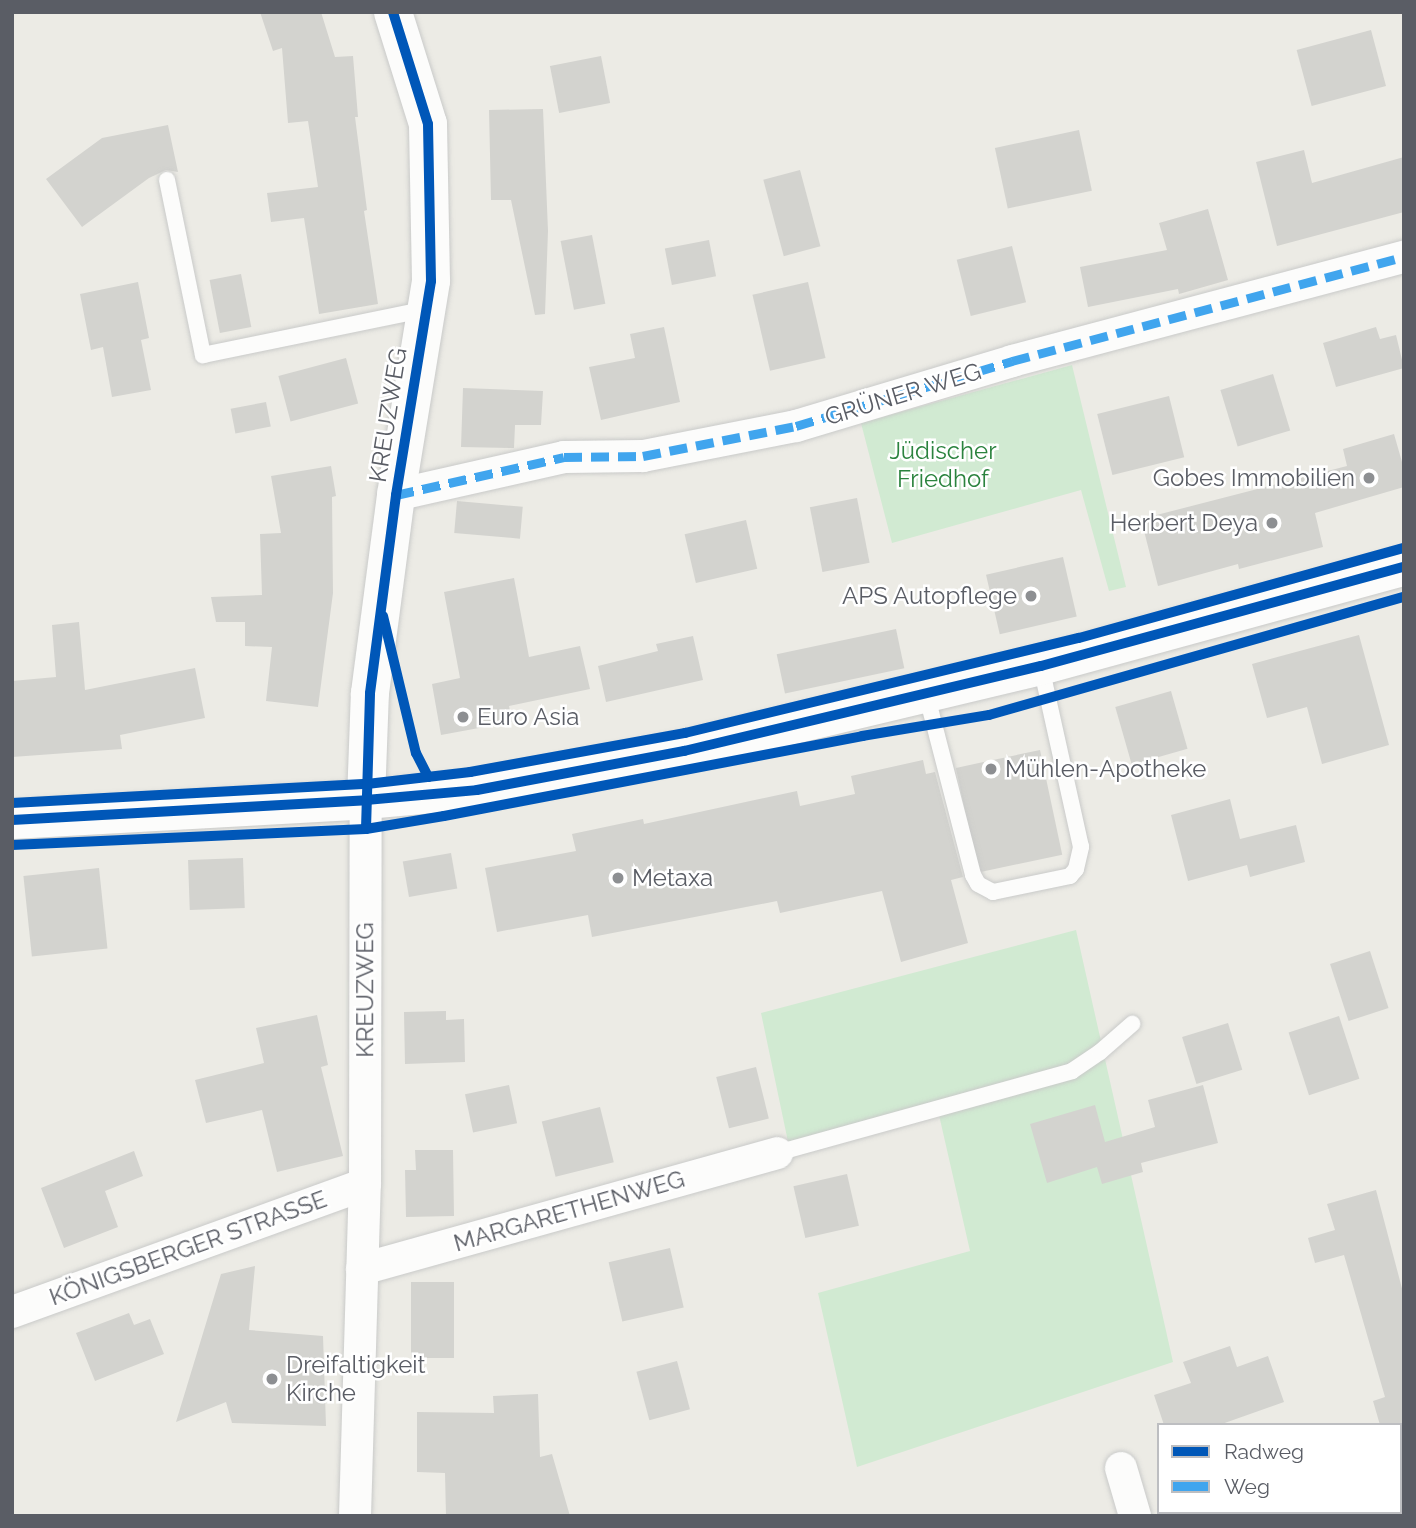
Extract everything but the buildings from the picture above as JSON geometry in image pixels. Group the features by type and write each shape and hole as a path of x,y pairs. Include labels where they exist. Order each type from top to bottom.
{"street":[{"name":"KREUZWEG","path":"355,1516 365,1184 366,800 370,693 396,495 431,281 428,124 393,12"},
{"name":"GRÜNER WEG","path":"396,495 564,457 643,456 796,426 1012,361 1404,257"},
{"path":"12,820 366,800 477,790 684,751 1041,666 1404,567"},
{"name":"MARGARETHENWEG","path":"362,1269 776,1153"},
{"name":"KÖNIGSBERGER STRASSE","path":"12,1312 365,1184"},
{"path":"1121,1468 1135,1516"}],"lane":[{"path":"167,180 203,355 427,309"},
{"path":"926,693 973,875 978,884 993,892 1070,876 1076,869 1081,847 1041,666"},
{"path":"776,1153 1072,1070 1100,1052 1132,1024"}],"green space":[{"name":"Jüdischer Friedhof","path":"1072,365 1126,587 1109,591 1081,490 892,543 861,423"},
{"path":"1076,930 1173,1362 857,1467 818,1293 970,1251 939,1115 791,1156 761,1013"}],"marked path":[{"path":"396,495 564,457 643,456 796,426 1012,361 1404,257"}],"cycle path":[{"path":"366,829 370,693 396,495 431,281 428,124 393,12"},
{"path":"12,803 367,784 470,772 685,733 1079,638 1404,548"},
{"path":"12,820 366,800 477,790 684,751 1041,666 1404,567"},
{"path":"12,845 366,829 444,816 862,736 989,715 1404,597"},
{"path":"383,616 416,753 428,777"}],"place":[{"name":"Gobes Immobilien","path":"1369,478"},
{"name":"Herbert Deya","path":"1272,523"},
{"name":"APS Autopflege","path":"1031,596"},
{"name":"Euro Asia","path":"463,717"},
{"name":"Mühlen-Apotheke","path":"991,769"},
{"name":"Metaxa","path":"618,878"},
{"name":"Dreifaltigkeit Kirche","path":"272,1379"}]}
